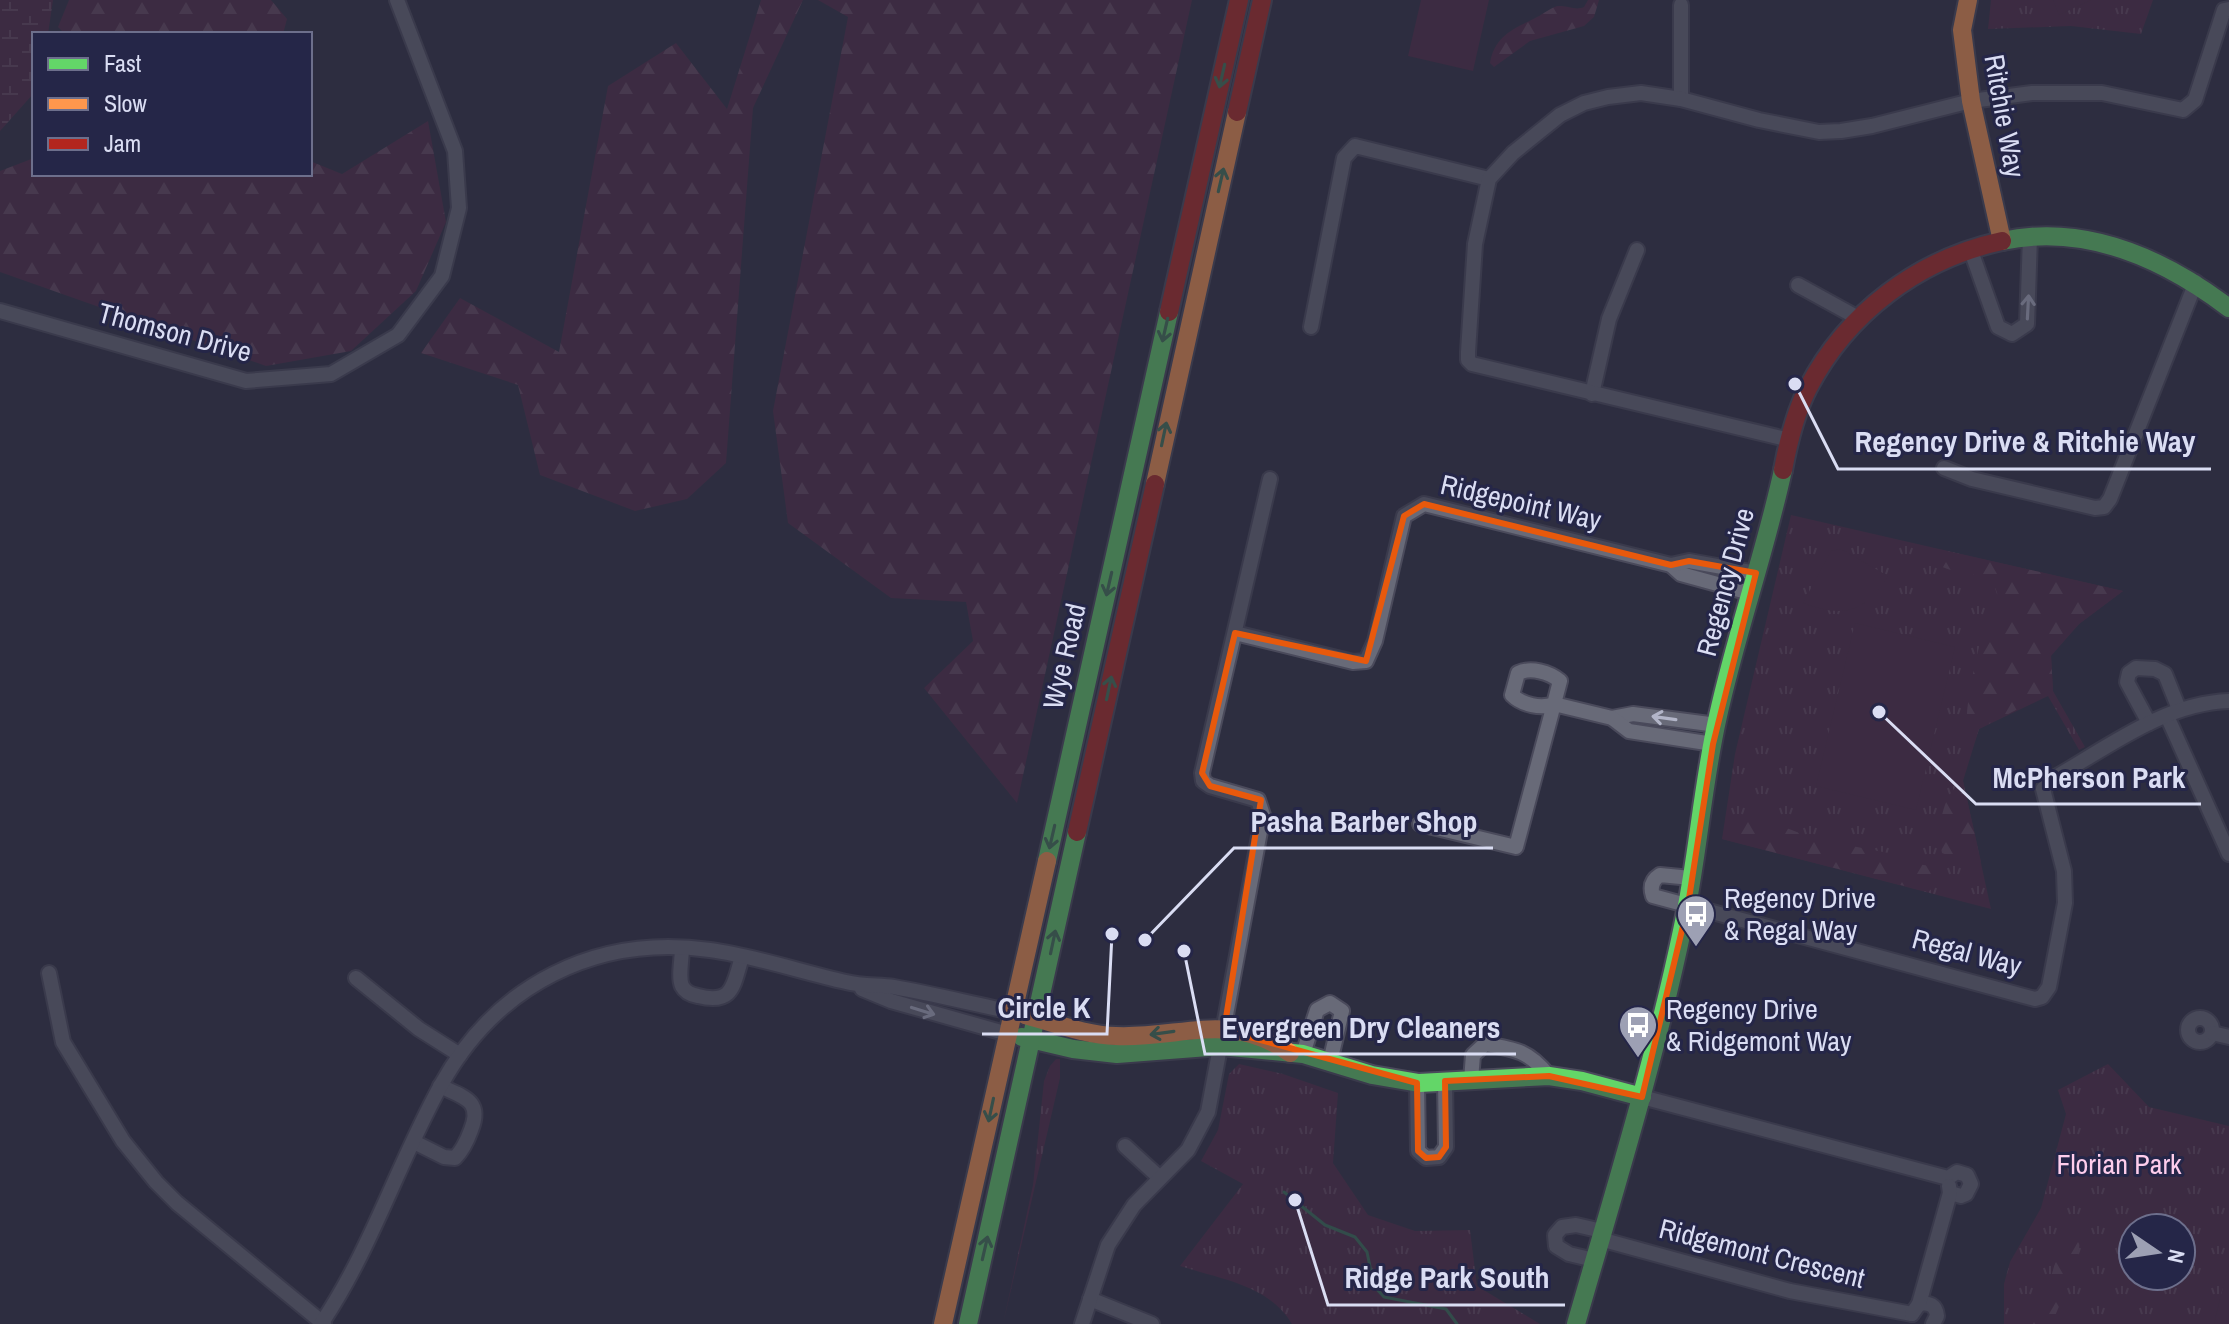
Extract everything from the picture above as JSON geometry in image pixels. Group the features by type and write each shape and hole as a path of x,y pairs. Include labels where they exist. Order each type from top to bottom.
{"main road":[{"name":"Wye Road","path":"943,1324 1239,0"},
{"name":"Wye Road","path":"968,1324 1262,0"},
{"name":"Ritchie Way","path":"1968,0 1962,30 1971,101 2002,241"},
{"name":"Regency Drive","path":"1576,1324 1667,1005 1688,905 1717,725 1750,593 1768,537 1790,440 1807,390 1830,353 1858,318 1922,269 1970,248 2030,237 2096,242 2132,251 2175,269 2229,308"},
{"path":"1013,1012 1116,1036 1158,1035 1197,1029 1223,1038"},
{"path":"1008,1034 1073,1049 1117,1054 1223,1038 1262,1036 1297,1053 1372,1075 1417,1083 1549,1076 1642,1097"}],"street":[{"name":"Thomson Drive","path":"0,311 246,381 331,374 398,335 442,276 459,208 455,151 397,0"},
{"path":"1681,5 1681,99"},
{"path":"1790,440 1478,367 1468,360 1475,244 1489,179 1513,153 1560,115 1584,103 1641,93 1681,99 1819,132 1872,126 1971,101 2032,93 2102,93 2183,110 2195,100 2221,18 2224,10 2229,9"},
{"path":"1311,327 1344,158 1355,146 1489,179"},
{"path":"1970,248 1998,327 2012,334 2027,324 2030,237"},
{"path":"1592,394 1609,319 1637,250"},
{"path":"1944,468 1972,479 2095,508 2104,507 2110,499 2196,282"},
{"path":"1798,285 1858,318"},
{"path":"1082,1324 1108,1245 1134,1205 1188,1150 1203,1124 1211,1098 1263,815 1258,800 1210,786 1203,781 1202,773 1270,479"},
{"name":"Ridgepoint Way","path":"1235,633 1353,662 1366,661 1375,641 1404,516 1424,504 1671,565 1689,561 1756,573"},
{"name":"Ridgepoint Way","path":"1671,565 1681,574 1750,593"},
{"path":"2149,723 2127,682 2129,673 2136,668 2155,669 2165,674 2173,712 2229,854"},
{"name":"Regal Way","path":"1688,905 2035,999 2042,997 2049,987 2065,903 2064,871 2043,789 2054,778 2149,723 2211,701 2229,701"},
{"path":"1420,824 1516,847 1554,704 1612,718 1629,731 1713,744"},
{"path":"1612,718 1633,714 1717,725"},
{"path":"1688,905 1656,898 1651,889 1654,879 1660,875 1691,878"},
{"path":"49,973 63,1042 123,1141 177,1203 322,1324 352,1272 440,1086 460,1055 506,1004 557,971 621,951 654,947 711,950 851,984 891,1001 1008,1034"},
{"path":"682,948 681,984 685,991 706,998 726,996 732,989 742,957"},
{"path":"356,978 419,1029 460,1055"},
{"path":"851,984 892,987 1013,1012"},
{"path":"1297,1053 1317,1010 1330,1003 1342,1011 1330,1062"},
{"path":"2212,1033 2229,1037"},
{"path":"1471,1080 1473,1055 1485,1044 1523,1052 1535,1058 1549,1076"},
{"path":"1417,1083 1418,1151 1426,1158 1439,1157 1446,1147 1445,1081"},
{"path":"414,1142 444,1157 455,1158 463,1150 476,1119 476,1110 469,1100 440,1086"},
{"path":"1642,1097 1949,1185 1915,1314"},
{"path":"1125,1146 1160,1178"},
{"path":"1594,1260 1569,1254 1556,1246 1555,1235 1562,1227 1576,1225 1601,1235"},
{"name":"Ridgemont Crescent","path":"1601,1235 1790,1291 1915,1314"},
{"path":"1090,1299 1152,1324"},
{"path":"1915,1314 1930,1304 1937,1316 1933,1324"}],"highlighted area":[{"path":"1424,504 1671,565 1689,561 1756,573 1713,744 1688,905 1642,1097 1549,1076 1445,1081 1446,1147 1439,1157 1426,1158 1418,1151 1417,1083 1224,1030 1261,800 1210,786 1202,773 1235,633 1366,661 1404,516"}],"green space":[{"path":"0,0 53,0 48,32 32,32 32,95 0,131"},
{"path":"69,0 271,0 287,19 284,32 63,32 58,27"},
{"path":"761,0 803,0 753,108 726,463 687,499 635,511 540,475 518,385 421,353 460,298 559,352 608,86 676,43 727,109"},
{"path":"818,0 1192,0 1017,803 924,688 973,641 966,602 891,598 788,523 773,411 848,17"},
{"path":"1421,0 1489,0 1473,71 1408,56"},
{"path":"1588,0 1599,0 1594,17 1584,26 1530,41 1494,67 1490,63 1496,46 1513,29 1554,7 1580,8"},
{"path":"1991,0 2153,0 2141,34 2071,26 1988,29"},
{"path":"2053,0 2091,0 2059,15"},
{"path":"428,121 446,222 416,291 351,351 266,366 0,272 0,171 32,159 32,176 312,176 312,162 342,174"},
{"path":"1791,515 2123,591 2079,624 2051,656 2053,691 2085,747 2079,750 2048,696 1979,729 1963,781 1991,909 1722,839 1735,754"},
{"path":"1841,549 1888,576 1871,598 1852,609 1830,610 1803,603 1831,551"},
{"path":"1938,549 2123,591 2079,624 2051,655 2053,691 1979,729 1975,741 1967,721 1970,688 1985,631 1998,615 1998,596 1988,579 1950,570 1936,563"},
{"path":"1855,623 1955,647 1916,810 1816,786"},
{"path":"1963,781 1981,862 1960,860 1942,853 1942,814 1950,795"},
{"path":"1736,821 1768,821 1815,839 1899,855 1917,864 1937,867 1947,876 1928,892 1722,839"},
{"path":"1056,1059 1060,1059 1060,1078 1003,1324 1033,1185 1044,1081"},
{"path":"1239,1064 1283,1074 1338,1093 1333,1163 1368,1215 1415,1231 1470,1230 1477,1286 1540,1324 1292,1324 1270,1300 1257,1292 1180,1266 1243,1184 1201,1161 1218,1130 1229,1074"},
{"name":"Florian Park","path":"2108,1064 2149,1107 2229,1126 2229,1324 2004,1324 2004,1284 2010,1262 2041,1208 2066,1114 2058,1090"},
{"path":"2066,1225 2080,1235 2070,1280 2052,1324 2027,1324 2051,1277"},
{"path":"2229,1263 2229,1324 2214,1324"}],"waterway":[{"path":"1284,1192 1325,1225 1355,1237 1367,1252 1374,1286 1384,1297 1446,1309 1457,1324"}],"traffic: fast":[{"path":"2002,241 2064,237 2122,249 2178,274 2229,308"},
{"path":"1047,861 1169,312"},
{"path":"1576,1324 1660,1026 1688,900 1718,716 1783,470"},
{"path":"968,1324 1077,832"},
{"path":"1022,1037 1073,1049 1117,1054 1221,1046 1303,1054 1372,1075 1419,1083 1549,1076 1642,1097"}],"traffic: slow":[{"path":"1968,0 1962,30 1971,101 2002,241"},
{"path":"1155,484 1237,112"},
{"path":"943,1324 1047,861"},
{"path":"1025,1015 1081,1031 1116,1036 1205,1030 1247,1033 1268,1040 1290,1053"}],"traffic: jam":[{"path":"1169,312 1239,0"},
{"path":"1237,112 1262,0"},
{"path":"1783,470 1792,428 1808,388 1824,361 1864,313 1888,293 1942,261 2002,241"},
{"path":"1077,832 1155,484"}],"place":[{"name":"Regency Drive & Ritchie Way","path":"1795,384"},
{"name":"McPherson Park","path":"1879,712"},
{"name":"Circle K","path":"1112,934"},
{"name":"Pasha Barber Shop","path":"1145,940"},
{"name":"Regency Drive & Regal Way","path":"1696,948"},
{"name":"Evergreen Dry Cleaners","path":"1184,951"},
{"name":"Regency Drive & Ridgemont Way","path":"1638,1059"},
{"name":"Ridge Park South","path":"1295,1200"}]}
